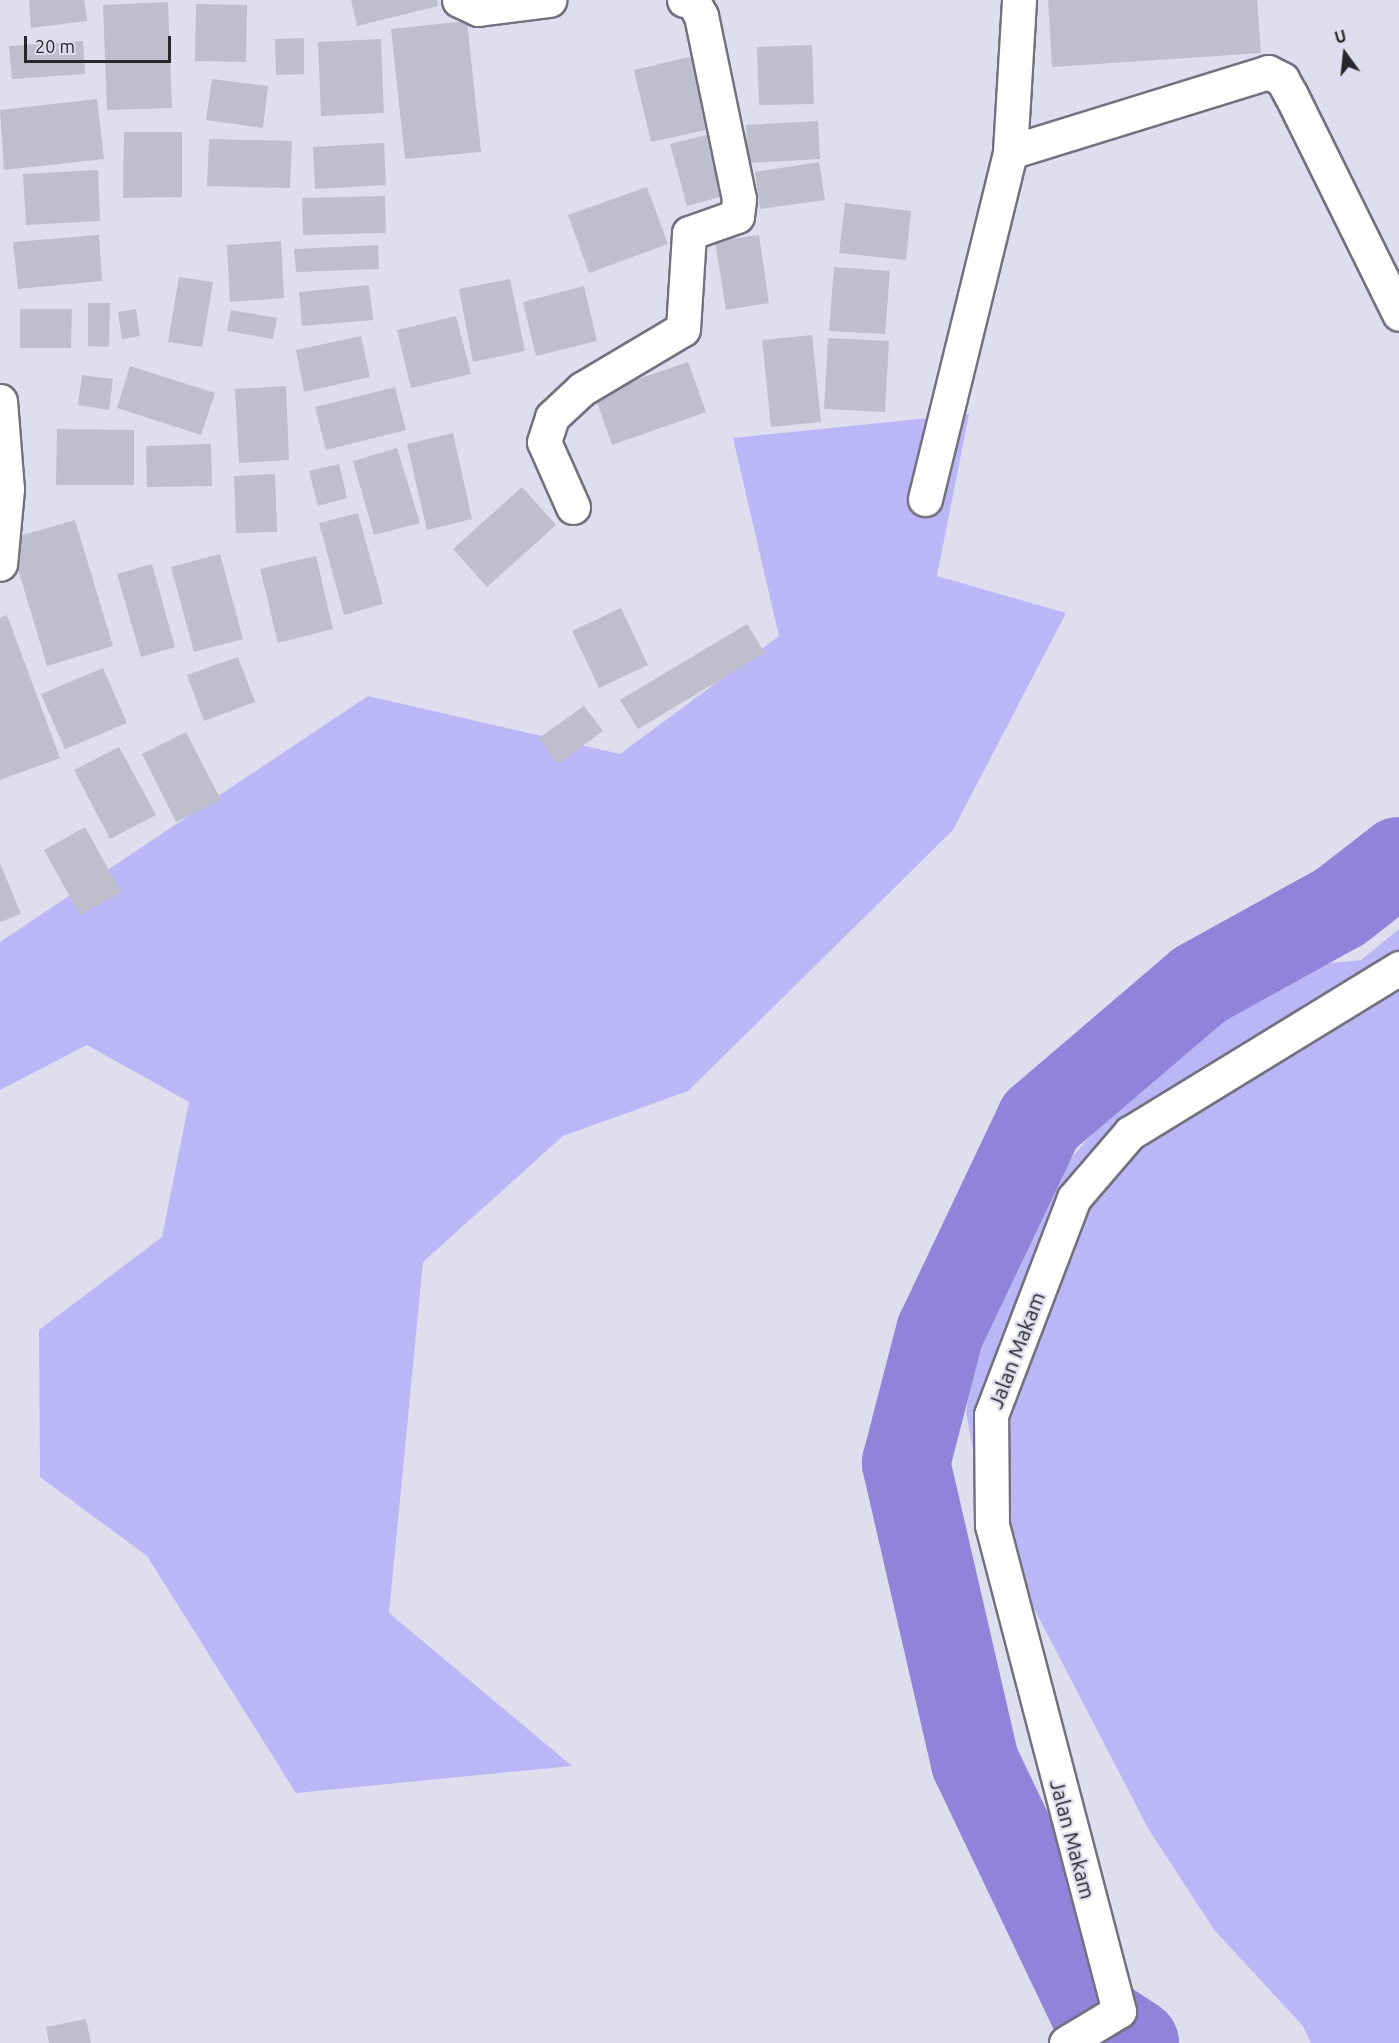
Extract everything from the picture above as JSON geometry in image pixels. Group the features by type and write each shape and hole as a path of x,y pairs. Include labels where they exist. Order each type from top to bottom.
{"street":[{"path":"459,0 478,9 549,0"},
{"path":"573,507 544,442 552,417 582,389 683,329 689,233 737,216 739,199 702,16 693,1 684,0"},
{"path":"925,499 1010,152 1018,0"},
{"path":"1010,152 1268,72 1282,80 1291,95 1399,314"},
{"path":"0,400 7,479 0,564"},
{"name":"Jalan Makam","path":"1079,2038 1119,2011 992,1525 991,1414 1074,1198 1130,1133 1399,968"}],"shaded area":[{"path":"969,414 937,576 1066,613 953,830 688,1091 563,1136 423,1262 389,1613 572,1766 296,1793 147,1556 40,1477 39,1330 162,1237 189,1102 87,1045 0,1090 0,942 368,696 620,754 779,636 733,438"},
{"path":"1399,929 1399,2043 1311,2043 1303,2026 1215,1931 1149,1830 985,1514 966,1412 988,1272 1035,1201 1096,1129 1198,1032 1293,967 1361,960"}],"building":[{"path":"29,0 84,0 87,21 31,28"},
{"path":"351,0 437,0 438,6 357,26"},
{"path":"1048,0 1257,0 1261,53 1052,67"},
{"path":"168,2 172,108 107,110 103,5"},
{"path":"196,4 247,5 246,62 195,61"},
{"path":"467,21 481,152 405,159 391,29"},
{"path":"304,38 304,74 276,75 275,39"},
{"path":"381,39 384,113 321,116 318,42"},
{"path":"83,41 85,74 12,79 9,46"},
{"path":"812,45 814,104 759,105 757,47"},
{"path":"698,55 715,128 651,142 634,70"},
{"path":"212,79 268,86 263,128 206,120"},
{"path":"97,99 104,159 4,170 0,110"},
{"path":"818,121 820,159 748,163 746,125"},
{"path":"124,132 182,132 182,197 123,198"},
{"path":"710,134 727,195 687,206 670,144"},
{"path":"209,139 292,141 290,188 207,186"},
{"path":"384,143 386,185 315,189 313,147"},
{"path":"819,162 825,200 760,209 755,172"},
{"path":"98,170 100,221 26,225 23,174"},
{"path":"647,187 668,244 589,273 568,215"},
{"path":"385,196 386,233 303,235 302,198"},
{"path":"845,203 911,211 906,260 839,253"},
{"path":"99,235 102,281 18,289 13,242"},
{"path":"759,235 769,303 726,310 715,241"},
{"path":"281,241 284,298 230,302 227,245"},
{"path":"378,245 379,269 296,272 294,249"},
{"path":"834,267 890,271 885,334 829,331"},
{"path":"179,277 213,282 202,347 168,342"},
{"path":"510,279 525,351 473,362 459,289"},
{"path":"369,285 373,320 302,326 299,292"},
{"path":"584,286 597,341 536,356 523,302"},
{"path":"88,303 110,303 109,347 88,346"},
{"path":"20,309 72,309 71,348 20,348"},
{"path":"136,309 140,336 122,339 118,312"},
{"path":"231,310 277,318 273,339 227,331"},
{"path":"456,316 471,374 411,388 397,330"},
{"path":"812,335 821,422 771,427 762,340"},
{"path":"361,336 370,377 304,392 296,350"},
{"path":"828,338 889,341 885,412 824,409"},
{"path":"688,362 706,412 612,445 594,394"},
{"path":"130,366 215,393 201,435 117,408"},
{"path":"82,375 113,379 109,410 78,405"},
{"path":"286,386 289,460 239,463 235,389"},
{"path":"395,387 406,430 326,450 315,407"},
{"path":"57,429 134,430 134,485 56,485"},
{"path":"453,433 472,519 427,530 407,444"},
{"path":"211,444 212,486 147,487 146,446"},
{"path":"397,448 420,523 374,535 353,461"},
{"path":"339,464 347,498 318,506 309,471"},
{"path":"275,474 277,532 236,533 234,476"},
{"path":"522,487 556,525 487,587 453,549"},
{"path":"358,513 383,604 344,615 319,523"},
{"path":"75,520 113,646 47,666 9,539"},
{"path":"220,554 243,639 194,652 171,567"},
{"path":"316,556 333,629 278,643 260,569"},
{"path":"152,564 175,647 141,657 117,574"},
{"path":"621,608 648,665 599,688 572,631"},
{"path":"7,615 60,758 0,780 0,618"},
{"path":"747,624 765,653 638,729 620,700"},
{"path":"238,657 255,702 204,721 187,675"},
{"path":"103,668 127,723 65,749 41,694"},
{"path":"584,706 603,731 558,764 539,738"},
{"path":"186,732 221,800 176,822 142,754"},
{"path":"119,747 156,815 110,839 74,770"},
{"path":"85,827 121,892 80,915 44,850"},
{"path":"0,863 21,914 0,922"},
{"path":"86,2019 91,2043 49,2043 46,2027"}],"waterway":[{"path":"1135,2043 1097,2018 975,1762 906,1463 940,1332 1040,1121 1199,985 1340,907 1399,861"}]}
